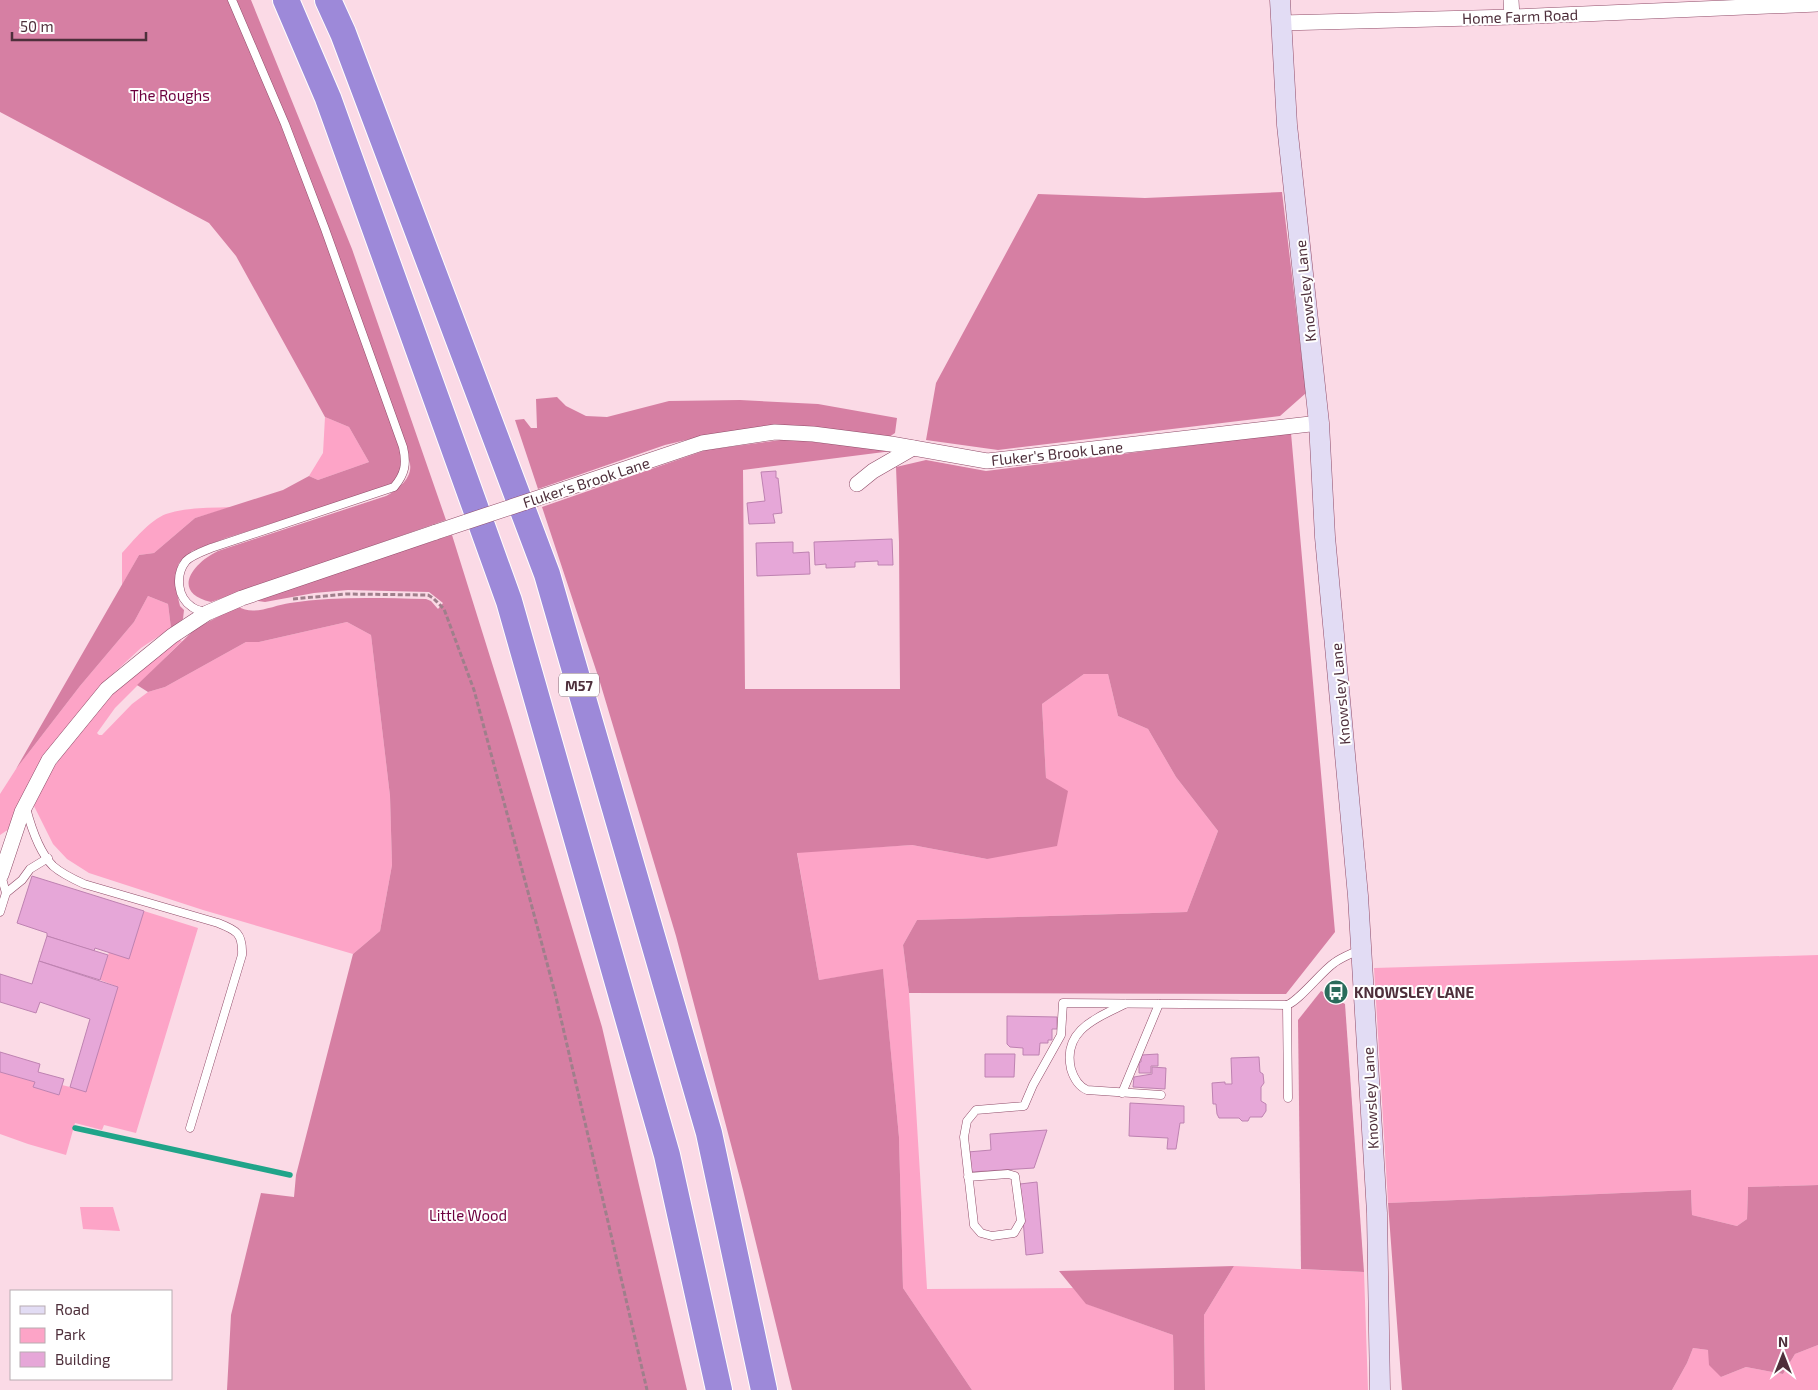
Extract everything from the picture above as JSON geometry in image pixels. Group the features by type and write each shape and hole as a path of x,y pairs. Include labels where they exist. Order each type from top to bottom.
{"highway":[{"name":"M57","path":"286,0 328,98 509,602 667,1156 719,1390"},
{"name":"M57","path":"328,0 350,52 547,574 709,1133 764,1390"}],"main road":[{"name":"Knowsley Lane","path":"1280,0 1287,126 1319,423 1326,537 1358,896 1377,1213 1380,1390"}],"street":[{"path":"1511,0 1512,17"},
{"name":"Home Farm Road","path":"1281,23 1512,17 1818,4"},
{"name":"Fluker's Brook Lane","path":"1,875 4,854 49,760 107,689 172,636 207,613 242,598 702,443 774,432 814,434 987,461 1319,423"},
{"path":"857,484 873,471 913,448"}],"lane":[{"path":"207,613 192,607 182,598 179,584 180,571 187,560 211,548 394,487 404,472 406,461 403,447 325,229 285,124 232,0"},
{"path":"26,806 29,820 40,847 51,864 64,874 84,884 218,923 233,929 239,935 242,944 242,955 190,1128"},
{"path":"6,892 22,880 30,869 48,858"},
{"path":"0,912 6,892 1,875"},
{"path":"968,1177 1008,1174 1015,1176 1021,1221 1014,1234 992,1236 981,1234 974,1225 968,1177 964,1137 968,1121 976,1110 1024,1106 1033,1085 1061,1035 1064,1003 1287,1005 1292,1003 1334,962 1361,949"},
{"path":"1126,1003 1095,1019 1081,1029 1071,1048 1070,1058 1073,1075 1081,1087 1087,1090 1161,1095"},
{"path":"1122,1093 1159,1004"},
{"path":"1287,1005 1288,1098"}],"path":[{"path":"291,600 346,594 428,595 444,610 474,690 555,993 647,1390"}],"green space":[{"name":"The Roughs","path":"0,0 251,0 352,249 446,520 211,602 191,592 189,585 190,577 194,570 209,556 218,551 391,493 401,486 410,471 409,460 403,449 400,475 390,486 226,538 192,551 179,563 176,573 175,585 180,606 184,610 183,619 171,628 168,604 148,596 134,622 80,686 16,769 139,555 154,553 195,518 283,490 309,476 318,480 369,462 349,427 325,417 236,256 209,223 0,112"},
{"path":"1282,192 1306,393 1280,416 998,450 926,440 936,383 1038,194 1145,198"},
{"path":"557,397 566,406 586,416 607,417 669,401 740,400 818,404 897,418 895,433 889,437 703,436 665,445 538,489 515,420 524,419 531,428 537,428 536,399"},
{"path":"325,417 349,427 369,462 318,480 309,476 323,453"},
{"path":"1291,433 1335,932 1286,994 909,993 903,945 917,920 1187,912 1218,831 1176,777 1148,729 1118,716 1108,674 1084,674 1042,704 1046,778 1068,791 1057,846 987,859 912,845 797,853 819,980 883,969 899,1137 903,1288 972,1390 792,1390 743,1190 676,936 599,679 542,507 706,450 788,439 892,451 743,470 745,689 900,689 899,542 896,467 926,460 986,471"},
{"path":"232,507 195,518 154,553 139,555 122,585 122,553 154,521 166,514 182,510"},
{"name":"Little Wood","path":"452,535 602,1027 687,1390 227,1390 231,1315 261,1193 294,1197 296,1175 353,954 380,931 392,865 390,796 371,635 347,622 259,642 246,642 165,687 148,692 137,685 195,629 238,606 244,609 256,610 284,604 341,598 392,598 426,599 431,601 438,609 443,603 429,592 348,590 314,593 265,602 253,599"},
{"path":"148,596 168,604 171,628 141,648 103,683 9,829 0,835 0,794 16,769 80,686 134,622"},
{"path":"347,622 371,635 390,796 392,865 380,931 353,954 203,910 89,873 67,859 53,844 34,806 50,773 79,731 115,689 178,639 182,641 115,708 97,733 99,735 102,735 132,704 148,692 165,687 246,642 259,642"},
{"path":"1084,674 1108,674 1118,716 1148,729 1176,777 1218,831 1187,912 917,920 903,945 909,993 927,1289 1073,1288 1087,1304 1173,1335 1174,1390 972,1390 903,1288 899,1137 883,970 819,980 797,852 912,845 987,859 1046,778 1042,704"},
{"path":"144,911 198,928 136,1133 104,1125 102,1130 75,1123 66,1155 0,1134 0,1072 35,1082 33,1087 59,1095 62,1085 70,1087 118,987 100,980 109,952 129,958"},
{"path":"1818,955 1818,1185 1748,1187 1747,1219 1737,1226 1692,1215 1691,1190 1388,1203 1374,968"},
{"path":"1321,991 1345,1004 1364,1272 1301,1269 1298,1020"},
{"path":"1818,1185 1818,1345 1795,1354 1783,1374 1746,1367 1721,1377 1709,1365 1708,1350 1693,1348 1672,1390 1402,1390 1388,1203 1691,1190 1692,1215 1737,1226 1747,1219 1748,1187"},
{"path":"80,1207 113,1207 120,1231 83,1229"},
{"path":"1234,1266 1364,1272 1368,1390 1205,1390 1204,1315"},
{"path":"1234,1266 1204,1315 1205,1390 1174,1390 1173,1335 1086,1304 1059,1271"},
{"path":"1818,1345 1818,1390 1672,1390 1693,1348 1708,1350 1721,1377 1746,1367 1783,1374 1795,1354"}],"building":[{"path":"776,471 782,513 773,514 775,523 749,524 747,503 765,501 761,472"},
{"path":"892,539 893,565 878,565 878,561 855,562 855,567 826,568 826,564 815,565 814,542"},
{"path":"793,542 793,553 809,552 810,574 757,576 756,543"},
{"path":"32,876 144,911 129,959 95,948 94,951 47,936 47,933 17,923"},
{"path":"47,936 108,955 100,980 39,961"},
{"path":"39,961 118,987 86,1092 70,1087 90,1019 40,1002 36,1013 0,1002 0,974 32,984"},
{"path":"1007,1016 1057,1017 1057,1029 1052,1029 1052,1040 1048,1040 1048,1043 1040,1043 1039,1055 1023,1055 1023,1048 1010,1047 1007,1044"},
{"path":"0,1052 40,1064 38,1072 64,1079 59,1095 33,1087 35,1082 0,1072"},
{"path":"985,1054 1015,1054 1014,1077 985,1077"},
{"path":"1158,1054 1158,1066 1151,1066 1151,1073 1139,1073 1141,1055"},
{"path":"1259,1057 1260,1072 1263,1074 1264,1083 1261,1087 1261,1101 1266,1104 1266,1111 1262,1117 1250,1117 1248,1121 1242,1121 1239,1118 1219,1118 1216,1104 1213,1104 1212,1083 1225,1082 1225,1084 1232,1084 1231,1058"},
{"path":"1152,1067 1166,1068 1165,1089 1133,1087 1134,1077 1152,1074"},
{"path":"1130,1103 1184,1106 1184,1123 1180,1123 1176,1149 1167,1149 1168,1138 1129,1136"},
{"path":"1047,1130 1034,1168 970,1172 968,1152 991,1150 990,1134"},
{"path":"1037,1182 1043,1253 1026,1255 1020,1184"}],"waterway":[{"path":"75,1128 290,1175"}],"place":[{"name":"KNOWSLEY LANE","path":"1336,992"}]}
